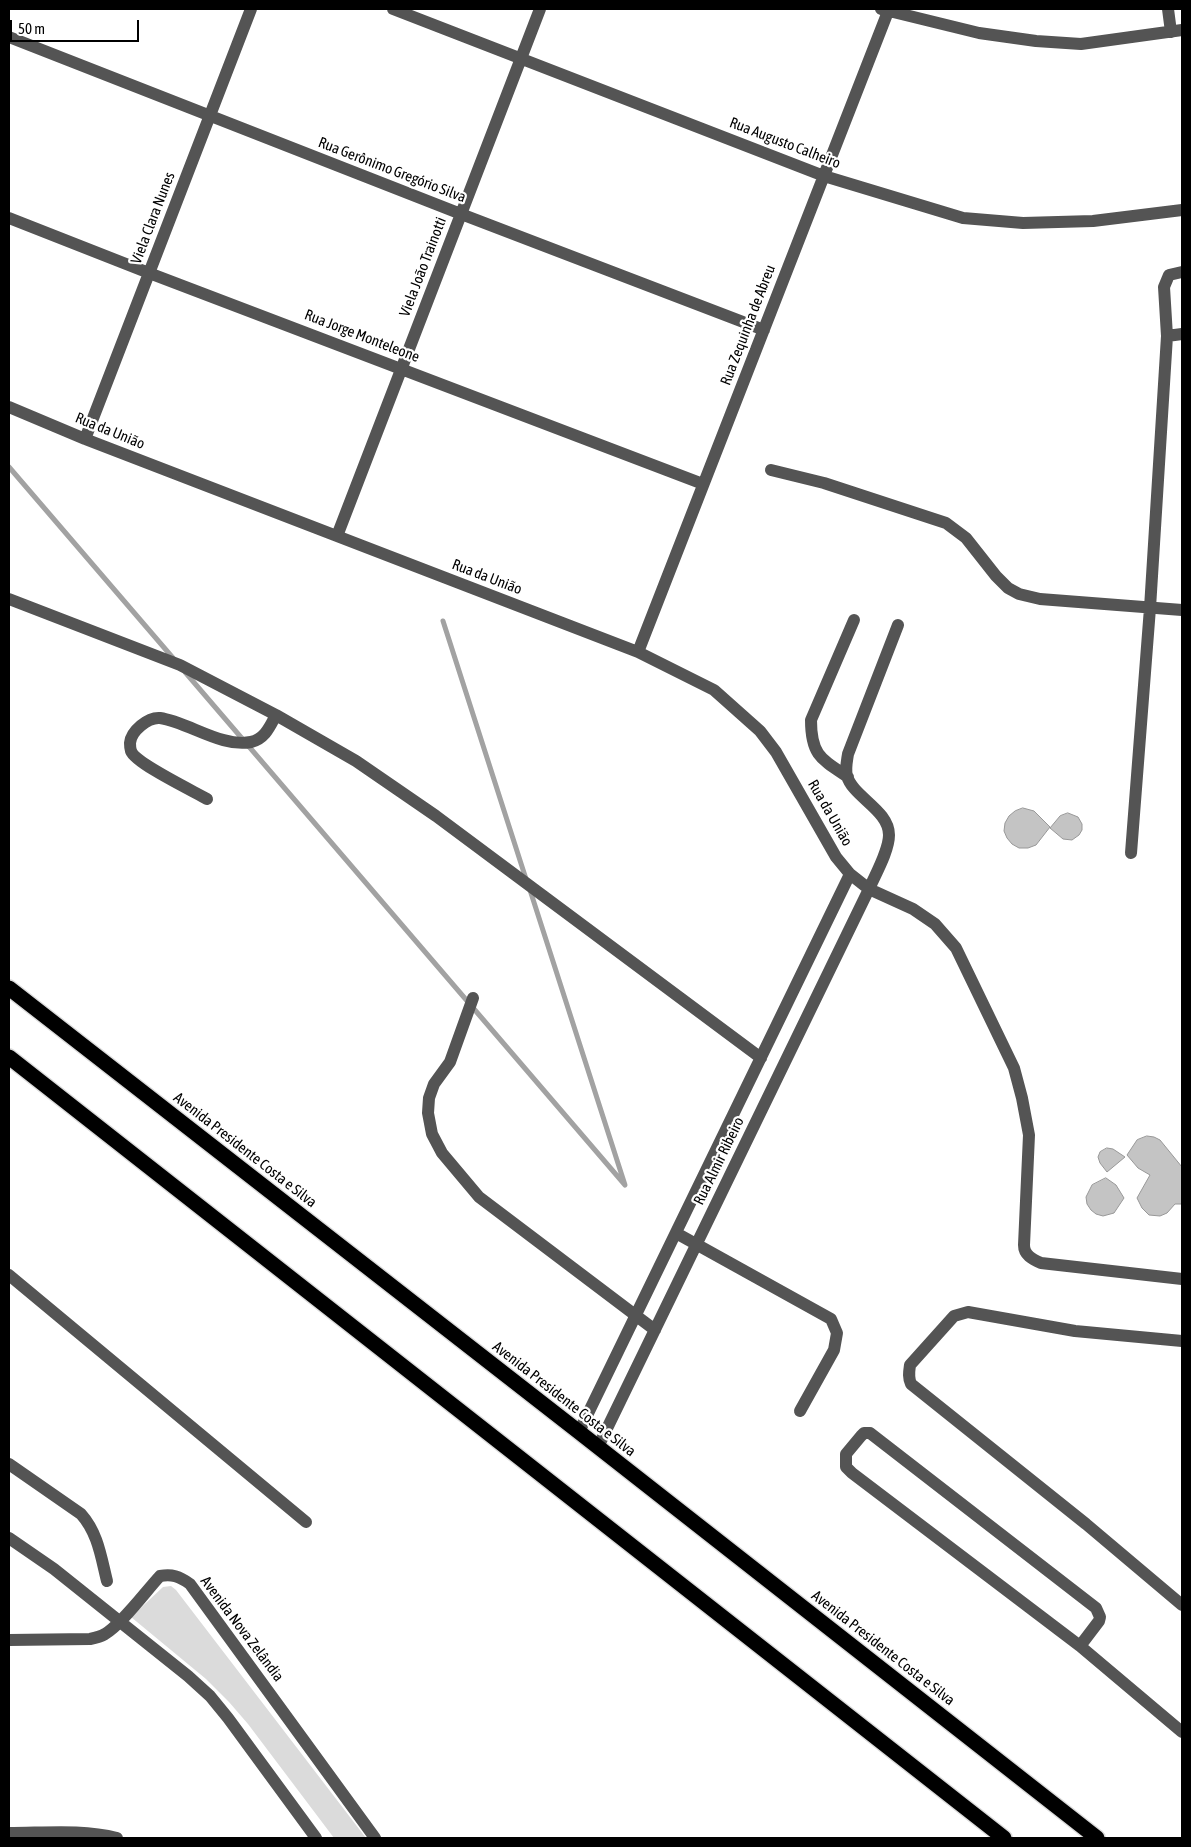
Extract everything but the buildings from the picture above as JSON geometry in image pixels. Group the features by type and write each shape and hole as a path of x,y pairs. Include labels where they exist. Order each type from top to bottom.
{"highway":[{"name":"Avenida Presidente Costa e Silva","path":"9,988 1097,1838"},
{"path":"9,1057 1004,1838"}],"street":[{"name":"Viela Clara Nunes","path":"85,439 251,9"},
{"name":"Rua Augusto Calheiro","path":"393,9 824,176 963,218 1023,223 1093,221 1182,210"},
{"name":"Viela João Trainotti","path":"337,536 540,9"},
{"path":"886,10 979,33 1081,44 1176,31 1168,9"},
{"name":"Rua Zequinha de Abreu","path":"638,652 824,176 886,10"},
{"name":"Rua Gerônimo Gregório Silva","path":"9,37 764,330"},
{"name":"Rua Jorge Monteleone","path":"9,218 704,484"},
{"path":"1131,853 1150,608 1167,336 1164,287 1169,275 1182,272"},
{"path":"1167,336 1182,334"},
{"name":"Rua da União","path":"9,406 85,439 638,652 714,690 760,731 776,752 836,857 850,874 869,889 913,910 935,924 956,948 1014,1068 1029,1135 1024,1245 1024,1251 1027,1255 1041,1263 1182,1279"},
{"path":"771,470 824,483 946,523 966,538 1008,588 1019,594 1040,599 1182,610"},
{"path":"9,598 180,665 276,715 356,761 436,816 761,1058"},
{"name":"Rua Almir Ribeiro","path":"598,1447 869,889 888,844 889,834 887,826 872,804 852,786 848,778 817,754 811,738 811,720 854,620"},
{"path":"848,778 846,768 848,754 898,625"},
{"path":"207,799 140,762 131,751 130,740 138,727 148,720 158,718 216,738 250,742 260,739 268,731 276,715"},
{"name":"Rua Almir Ribeiro","path":"579,1432 850,874"},
{"path":"473,998 450,1062 434,1084 429,1098 428,1113 432,1134 442,1153 479,1197 655,1330"},
{"path":"676,1233 830,1318 838,1333 834,1350 800,1411"},
{"path":"9,1275 306,1522"},
{"path":"1182,1341 1075,1331 968,1312 954,1316 910,1365 909,1379 911,1384 1086,1524 1182,1605"},
{"path":"1080,1646 1099,1621 1100,1617 1096,1608 870,1433 864,1433 861,1436 846,1454 846,1467 852,1473 1080,1646 1182,1732"},
{"path":"9,1464 81,1514 90,1524 97,1541 107,1581"},
{"path":"9,1538 54,1569 188,1676 210,1696 316,1838"},
{"name":"Avenida Nova Zelândia","path":"9,1640 90,1639 99,1637 107,1633 119,1622 160,1576 170,1574 180,1577 190,1584 375,1838"},
{"path":"9,1833 82,1832 117,1838"}],"shaded area":[{"path":"171,1586 176,1590 366,1838 334,1838 248,1724 229,1702 206,1679 131,1617 163,1587"}],"waterway":[{"path":"9,467 173,658"},
{"path":"443,621 526,879"},
{"path":"185,672 625,1185 530,890"}]}
